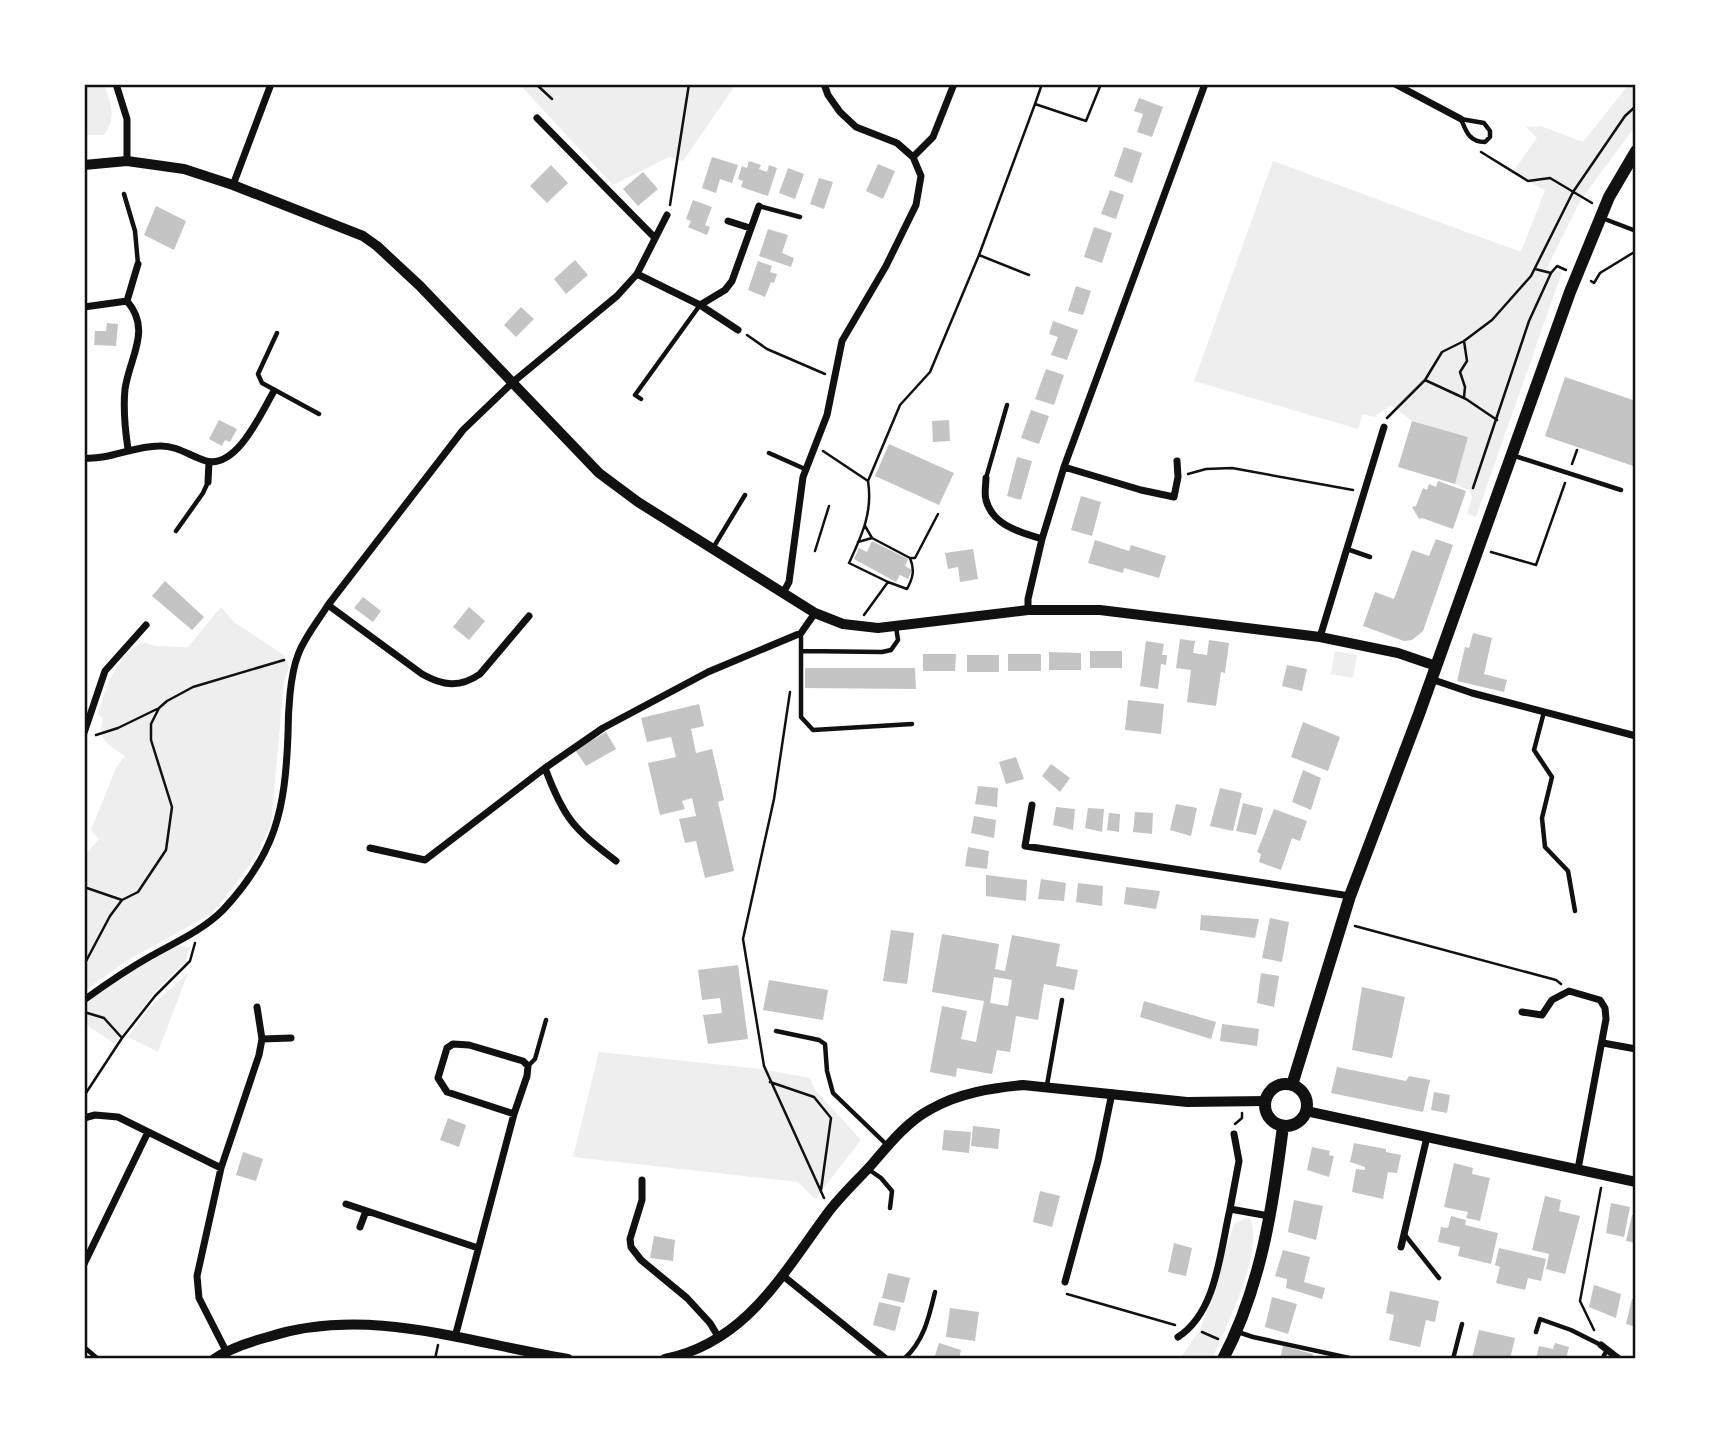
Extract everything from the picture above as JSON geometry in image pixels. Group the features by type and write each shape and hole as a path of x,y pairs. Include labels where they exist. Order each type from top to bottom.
{"main road":[{"path":"1292,1085 1350,896 1479,548 1511,454 1577,275 1616,184 1636,151"},
{"path":"1292,1085 1304,1095 1306,1111 1296,1123 1283,1126 1268,1116 1266,1101 1274,1088 1292,1085"},
{"path":"1223,1359 1254,1285 1269,1216 1283,1126"}],"street":[{"path":"116,84 127,119 127,161"},
{"path":"233,185 271,84"},
{"path":"783,593 789,582 806,469 827,415 842,341 886,266 916,205 921,176 913,157 897,143 856,127 840,112 824,84"},
{"path":"913,157 933,137 954,84"},
{"path":"1028,610 1028,599 1042,539 1064,467 1205,84"},
{"path":"1395,84 1461,118"},
{"path":"537,118 655,238"},
{"path":"84,165 127,161 184,169 351,230 369,240 420,286 575,450 608,480 638,502 815,613 856,626 878,628 1028,610 1100,610 1320,637 1398,653 1472,693 1636,736"},
{"path":"700,305 725,290 732,281 759,206"},
{"path":"84,1000 121,974 212,920 240,890 264,855 274,833 284,786 288,714 297,656 328,605 463,430 513,382 617,296 637,274 667,215"},
{"path":"728,221 750,228"},
{"path":"127,300 138,264"},
{"path":"637,274 700,305 738,330"},
{"path":"84,307 127,300"},
{"path":"127,300 135,310 139,325 138,342 125,397 128,449"},
{"path":"84,458 102,457 128,449 152,446 171,447 209,462 227,457 239,448 274,391"},
{"path":"1320,637 1384,427"},
{"path":"1064,467 1174,497 1178,477 1177,461"},
{"path":"208,482 209,462"},
{"path":"986,478 985,500 995,516 1006,527 1042,539"},
{"path":"328,605 422,674 432,680 452,685 471,680 480,674 529,616"},
{"path":"370,848 425,860 545,768 603,728 708,672 802,633 815,613"},
{"path":"85,734 105,671 146,625"},
{"path":"545,768 557,800 573,824 616,861"},
{"path":"1032,805 1025,846 1350,896"},
{"path":"1522,1012 1542,1015 1552,1000 1569,991 1600,1000 1605,1008 1603,1043 1578,1169"},
{"path":"226,1351 204,1310 197,1286 205,1235 221,1168 262,1040 257,1007"},
{"path":"262,1040 291,1038"},
{"path":"455,1337 528,1066 523,1061 459,1043 447,1048 438,1078 446,1092 514,1114"},
{"path":"1603,1043 1636,1049"},
{"path":"665,1359 719,1338 745,1320 758,1307 830,1211 887,1146 921,1115 947,1101 998,1087 1046,1086 1187,1102 1266,1101"},
{"path":"1065,1282 1098,1161 1112,1093"},
{"path":"1306,1111 1636,1182"},
{"path":"84,1118 95,1115 118,1116 221,1168"},
{"path":"84,1264 148,1132"},
{"path":"1178,1337 1191,1328 1203,1310 1213,1280 1239,1161 1234,1134"},
{"path":"1401,1247 1427,1137"},
{"path":"642,1180 642,1200 630,1239 631,1247 640,1260 687,1298 710,1323 719,1338"},
{"path":"346,1204 478,1248"},
{"path":"1230,1209 1269,1216"},
{"path":"360,1227 366,1211"},
{"path":"782,1275 886,1359"},
{"path":"214,1359 226,1351 290,1330 344,1323 390,1325 568,1359"},
{"path":"1604,1347 1619,1359"}],"lane":[{"path":"1461,118 1484,123 1490,131 1490,137 1485,142 1476,142 1470,138 1461,118"},
{"path":"124,194 135,231 138,264"},
{"path":"759,206 800,217"},
{"path":"1601,218 1636,231"},
{"path":"641,399 635,395 700,305"},
{"path":"278,333 258,374 262,383 319,414"},
{"path":"986,478 1007,405"},
{"path":"769,453 806,469"},
{"path":"1511,454 1621,490"},
{"path":"176,531 208,482"},
{"path":"713,548 746,495"},
{"path":"1347,550 1370,557"},
{"path":"802,651 891,650 898,640 896,627"},
{"path":"802,633 801,718 813,730 912,724"},
{"path":"1544,712 1534,750 1552,777 1542,818 1545,847 1568,871 1575,911"},
{"path":"1046,1086 1062,1000"},
{"path":"528,1066 535,1059 546,1020"},
{"path":"776,1031 819,1040 825,1044 827,1071 833,1093 887,1146"},
{"path":"868,1169 881,1178 892,1191 890,1208"},
{"path":"1404,1234 1439,1278"},
{"path":"904,1359 914,1350 925,1330 935,1292"},
{"path":"1536,1332 1539,1319 1571,1330 1604,1347 1602,1359"},
{"path":"1453,1359 1462,1324"},
{"path":"1237,1331 1253,1337 1354,1359"},
{"path":"84,1347 98,1359"}],"path":[{"path":"536,84 552,99"},
{"path":"667,215 690,84"},
{"path":"910,558 914,568 907,589 849,563 859,542 871,501 868,481 900,405 930,372 979,255 1042,84"},
{"path":"1035,104 1086,121 1101,84"},
{"path":"1384,427 1388,416 1425,380 1442,352 1464,341 1492,320 1535,269 1573,192 1625,116 1636,106"},
{"path":"1474,148 1528,181 1550,178 1592,203 1601,218"},
{"path":"1474,488 1529,321 1551,273 1557,266 1594,283 1600,273 1636,251"},
{"path":"979,255 1029,275"},
{"path":"1535,269 1551,273"},
{"path":"738,330 767,349 833,378"},
{"path":"1464,341 1467,361 1460,372 1465,387 1464,398"},
{"path":"1425,380 1464,398 1497,420"},
{"path":"815,447 868,481"},
{"path":"1479,548 1536,565 1577,450"},
{"path":"1178,477 1206,469 1231,468 1352,489 1363,494"},
{"path":"815,551 829,506"},
{"path":"864,525 872,538 910,558 915,558 938,514"},
{"path":"859,542 872,538"},
{"path":"856,626 888,582"},
{"path":"85,734 100,735 159,708 193,687 297,656"},
{"path":"791,688 774,799 743,939 764,1066 830,1211"},
{"path":"84,965 104,924 122,900 138,892 166,850 170,833 171,800 151,740 151,724 159,708"},
{"path":"84,887 122,900"},
{"path":"1341,923 1556,980 1569,991"},
{"path":"84,1096 122,1038 155,996 190,961 193,954"},
{"path":"84,1012 104,1018 122,1038"},
{"path":"770,1082 814,1097 831,1118 821,1191"},
{"path":"1234,1134 1234,1125 1242,1118 1244,1100"},
{"path":"1604,1175 1580,1301 1604,1347"},
{"path":"1065,1282 1061,1292 1191,1328 1231,1344"}],"shaded area":[{"path":"84,84 104,84 112,116 104,135 84,135"},
{"path":"519,84 736,84 683,161 669,157 613,185"},
{"path":"1629,84 1636,84 1636,125 1580,201 1547,268 1562,272 1476,517 1467,514 1472,497 1469,490 1455,484 1468,437 1412,421 1391,405 1374,417 1363,414 1358,429 1194,381 1273,161 1521,252 1545,190 1512,173 1537,138 1526,127 1541,126 1583,142"},
{"path":"221,607 234,622 285,656 289,667 284,682 271,825 257,854 211,914 128,960 84,991 84,856 99,839 91,830 116,768 125,756 109,745 103,737 103,718 98,714 105,693 113,673 134,648 143,642 156,646 188,647"},
{"path":"1335,651 1357,655 1353,678 1331,674"},
{"path":"179,945 190,947 185,962 158,988 115,1044 84,1023 84,1004 134,970"},
{"path":"188,973 158,1052 128,1037 149,1008"},
{"path":"599,1052 761,1069 810,1078 815,1090 861,1140 815,1199 798,1182 573,1157"},
{"path":"1245,1218 1250,1219 1253,1233 1248,1269 1234,1310 1212,1359 1180,1359 1201,1328 1234,1224"}],"building":[{"path":"1139,98 1163,107 1152,137 1137,132 1143,114 1134,111"},
{"path":"1124,147 1142,153 1132,183 1114,176"},
{"path":"712,157 738,165 732,183 720,179 716,193 702,188"},
{"path":"749,161 761,165 759,169 767,172 769,165 777,168 768,196 741,187 743,181 738,179 742,166 747,168"},
{"path":"878,164 895,171 883,199 866,191"},
{"path":"551,165 568,183 547,203 530,186"},
{"path":"788,168 804,174 795,199 779,193"},
{"path":"643,172 658,189 638,206 623,189"},
{"path":"819,178 833,182 824,209 810,204"},
{"path":"1110,190 1124,195 1116,219 1101,214"},
{"path":"693,200 712,207 705,225 710,227 707,235 688,227 691,221 686,219"},
{"path":"156,206 186,221 174,250 144,235"},
{"path":"1094,227 1112,233 1102,263 1084,257"},
{"path":"768,229 788,235 782,253 794,258 791,267 759,256"},
{"path":"575,260 588,275 566,294 554,279"},
{"path":"758,261 772,266 770,272 777,274 765,297 748,290"},
{"path":"1076,286 1091,291 1083,315 1068,311"},
{"path":"521,307 534,319 516,337 504,325"},
{"path":"1053,321 1078,330 1067,360 1051,355 1058,337 1049,334"},
{"path":"107,323 118,324 116,346 94,345 95,331 106,331"},
{"path":"1046,369 1064,375 1054,405 1035,399"},
{"path":"1565,377 1636,401 1636,467 1545,436"},
{"path":"1031,410 1049,416 1039,444 1021,438"},
{"path":"219,420 237,429 230,442 225,440 222,446 209,439"},
{"path":"949,420 950,441 933,442 932,421"},
{"path":"1412,421 1468,437 1455,484 1398,467"},
{"path":"889,444 954,473 939,505 875,476"},
{"path":"1017,457 1032,461 1021,500 1007,496"},
{"path":"1438,481 1466,491 1453,529 1419,519 1412,507 1416,506 1423,488 1427,490 1429,484 1436,487"},
{"path":"1081,496 1101,502 1092,536 1071,530"},
{"path":"1436,539 1453,545 1423,631 1412,640 1404,641 1363,626 1375,592 1394,599 1412,550 1429,556"},
{"path":"1095,540 1129,551 1131,545 1166,556 1159,578 1124,568 1123,573 1088,563"},
{"path":"872,541 908,559 905,566 912,570 908,579 900,575 896,582 854,559 859,548 867,552"},
{"path":"973,549 978,579 960,582 958,567 948,569 945,553"},
{"path":"165,581 204,617 192,630 152,596"},
{"path":"363,597 381,611 373,622 354,608"},
{"path":"469,607 485,621 469,640 453,627"},
{"path":"1473,633 1492,638 1484,674 1507,680 1504,692 1457,681 1465,647 1469,648"},
{"path":"1180,639 1195,641 1193,653 1207,655 1209,640 1229,643 1225,673 1221,672 1216,706 1187,702 1191,670 1176,668"},
{"path":"1146,641 1164,644 1162,655 1167,655 1166,665 1161,664 1158,689 1140,686"},
{"path":"1090,651 1122,651 1122,668 1090,668"},
{"path":"1049,652 1081,653 1081,670 1049,670"},
{"path":"923,654 956,654 955,671 923,671"},
{"path":"1008,654 1041,654 1041,671 1008,671"},
{"path":"967,655 999,655 999,672 967,672"},
{"path":"1287,665 1307,669 1302,691 1282,686"},
{"path":"805,668 915,668 916,689 805,688"},
{"path":"1128,700 1164,704 1161,734 1125,730"},
{"path":"699,704 704,726 691,729 696,753 712,749 724,800 718,802 734,871 705,878 696,841 685,843 679,819 696,816 692,798 682,801 685,809 660,815 648,763 676,757 671,737 647,742 641,718"},
{"path":"1303,722 1340,737 1328,771 1291,757"},
{"path":"606,732 616,749 586,766 575,750"},
{"path":"1016,757 1024,779 1006,784 999,762"},
{"path":"1051,764 1070,778 1060,792 1042,776"},
{"path":"1303,770 1321,778 1311,810 1292,802"},
{"path":"978,786 998,788 997,807 975,804"},
{"path":"1220,788 1242,793 1233,831 1210,826"},
{"path":"1243,803 1263,808 1256,835 1236,831"},
{"path":"1176,804 1197,808 1191,836 1170,830"},
{"path":"1056,807 1075,809 1073,830 1053,825"},
{"path":"1088,808 1104,809 1102,832 1085,828"},
{"path":"1274,809 1307,821 1300,841 1292,838 1281,870 1259,862 1261,854 1257,852"},
{"path":"1135,812 1153,813 1152,834 1133,832"},
{"path":"1109,813 1120,814 1119,832 1107,830"},
{"path":"974,816 996,820 994,838 971,833"},
{"path":"968,847 989,851 987,869 965,866"},
{"path":"986,875 1027,880 1026,901 986,896"},
{"path":"1041,879 1066,883 1064,901 1038,899"},
{"path":"1078,883 1103,886 1102,906 1076,902"},
{"path":"1126,887 1160,891 1156,909 1124,904"},
{"path":"1201,915 1259,919 1255,938 1200,930"},
{"path":"1270,918 1289,922 1282,962 1262,958"},
{"path":"891,930 914,933 907,984 883,981"},
{"path":"942,934 999,944 995,969 1005,971 1012,935 1060,944 1056,966 1078,970 1074,990 1044,984 1038,1020 1016,1016 1010,1052 997,1050 992,1074 957,1068 956,1077 930,1072 942,1006 967,1011 961,1039 976,1042 984,1001 932,992","holes":["994,977 1012,980 1008,1006 990,1003"]},
{"path":"738,965 748,1039 708,1044 703,1015 722,1013 720,998 702,1000 698,970"},
{"path":"1261,973 1279,976 1274,1007 1257,1003"},
{"path":"769,980 828,990 823,1020 763,1010"},
{"path":"1362,987 1405,997 1392,1058 1352,1050"},
{"path":"1144,1001 1216,1022 1211,1039 1140,1017"},
{"path":"1222,1024 1259,1029 1257,1046 1220,1041"},
{"path":"1337,1067 1406,1081 1409,1076 1430,1080 1423,1112 1331,1093"},
{"path":"1434,1092 1450,1095 1447,1113 1431,1110"},
{"path":"448,1118 466,1125 459,1147 440,1140"},
{"path":"973,1126 1000,1129 998,1149 971,1146"},
{"path":"944,1130 971,1132 969,1153 942,1150"},
{"path":"1354,1143 1386,1149 1386,1152 1401,1155 1397,1173 1388,1172 1383,1199 1352,1192 1356,1169 1365,1170 1365,1167 1350,1162"},
{"path":"1312,1147 1330,1151 1329,1155 1334,1156 1329,1177 1307,1170"},
{"path":"243,1152 263,1159 256,1181 236,1175"},
{"path":"1454,1163 1473,1168 1472,1174 1490,1178 1480,1221 1466,1218 1468,1212 1444,1207"},
{"path":"1040,1191 1060,1196 1052,1227 1033,1222"},
{"path":"1545,1196 1561,1200 1559,1211 1580,1216 1565,1274 1546,1269 1549,1254 1532,1250"},
{"path":"1294,1200 1323,1206 1316,1240 1288,1232"},
{"path":"1611,1203 1630,1207 1624,1237 1606,1233"},
{"path":"1632,1215 1636,1216 1636,1243 1626,1241"},
{"path":"1451,1216 1466,1220 1465,1225 1498,1233 1491,1264 1458,1256 1460,1247 1438,1242 1441,1227 1448,1228"},
{"path":"654,1236 675,1240 673,1261 650,1258"},
{"path":"1174,1243 1192,1248 1186,1276 1168,1272"},
{"path":"1499,1248 1546,1259 1541,1281 1528,1278 1525,1290 1496,1283 1500,1267 1495,1265"},
{"path":"1283,1250 1310,1257 1304,1282 1325,1288 1322,1299 1286,1288 1287,1279 1275,1276"},
{"path":"888,1273 910,1278 904,1303 882,1298"},
{"path":"1594,1285 1621,1294 1616,1318 1589,1307"},
{"path":"1390,1291 1439,1301 1435,1322 1426,1320 1420,1347 1389,1340 1394,1315 1386,1313"},
{"path":"1272,1297 1297,1304 1288,1334 1265,1327"},
{"path":"1632,1299 1636,1300 1636,1327 1626,1324"},
{"path":"879,1302 901,1307 895,1331 873,1325"},
{"path":"950,1308 979,1312 975,1341 946,1337"},
{"path":"1479,1330 1515,1338 1510,1359 1464,1359 1464,1356 1472,1358"},
{"path":"939,1343 961,1350 959,1359 934,1359"},
{"path":"1555,1343 1569,1347 1566,1359 1536,1359 1539,1346 1553,1349"},
{"path":"1283,1346 1313,1354 1312,1359 1280,1359"}]}
